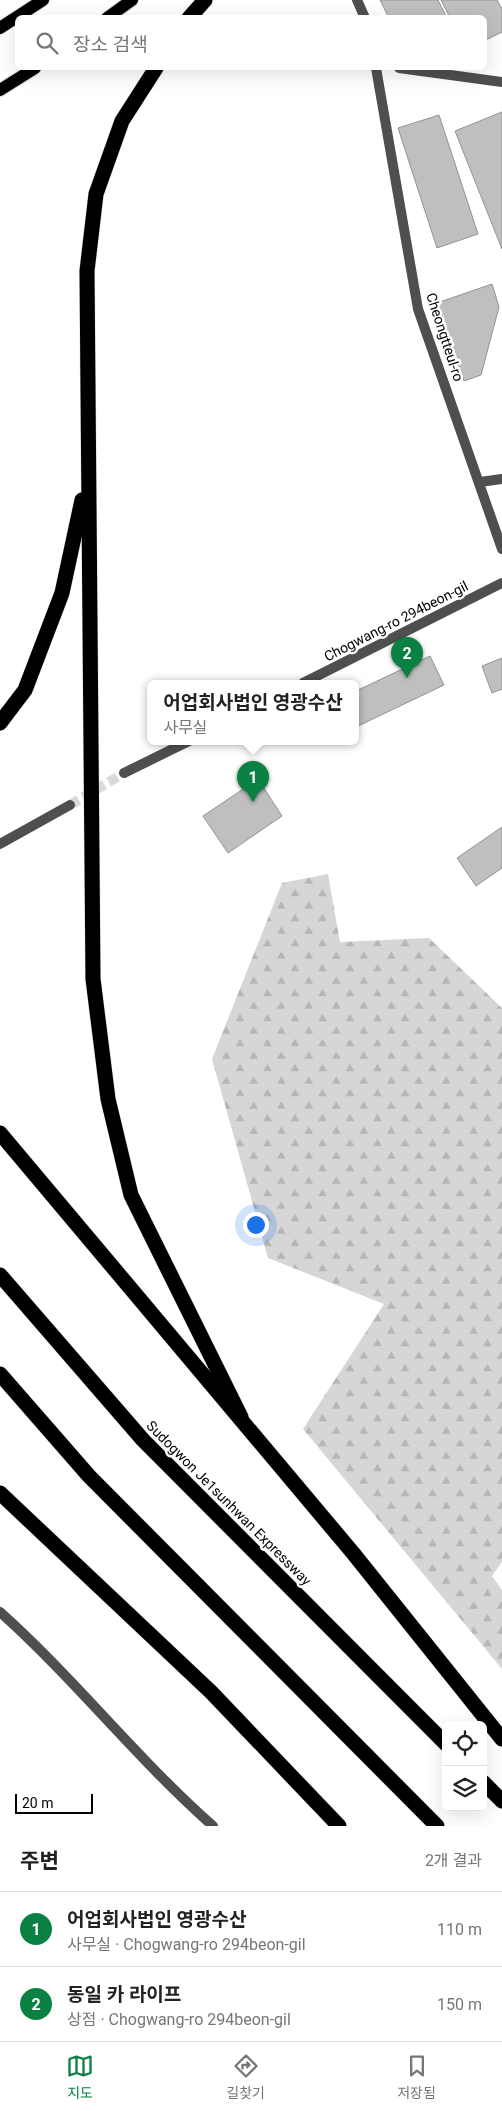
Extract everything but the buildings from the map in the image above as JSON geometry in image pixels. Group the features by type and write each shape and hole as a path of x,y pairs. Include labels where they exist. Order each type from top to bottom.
{"highway":[{"path":"192,15 205,0"},
{"path":"155,70 122,121 96,194 87,271 93,979 108,1099 131,1195 241,1417"},
{"path":"0,723 25,690 62,593 88,471"},
{"path":"0,1133 241,1417 502,1739"},
{"name":"Sudogwon Je1sunhwan Expressway","path":"0,1275 143,1440 442,1740"},
{"path":"0,1374 89,1476 437,1826"},
{"path":"0,1493 211,1692 339,1826"},
{"path":"487,1786 502,1801"}],"main road":[{"path":"20,15 43,0"},
{"path":"111,15 132,0"},
{"path":"0,28 15,18"},
{"path":"0,90 32,70"}],"street":[{"path":"357,0 364,15"},
{"name":"Cheongtteul-ro","path":"376,70 418,309 502,549"},
{"path":"414,70 502,82"},
{"path":"480,482 502,479"},
{"name":"Chogwang-ro 294beon-gil","path":"309,680 502,583"},
{"path":"124,773 181,745"},
{"path":"0,844 70,805"},
{"path":"0,1612 24,1633 141,1757 213,1826"}],"green space":[{"path":"328,874 340,942 429,938 502,1008 502,1562 492,1576 502,1590 502,1669 303,1429 384,1304 268,1258 212,1059 282,883"}],"tunnel":[{"path":"70,805 124,773"}],"place":[{"name":"동일 카 라이프","path":"407,678"},
{"name":"어업회사법인 영광수산","path":"253,802"}]}
